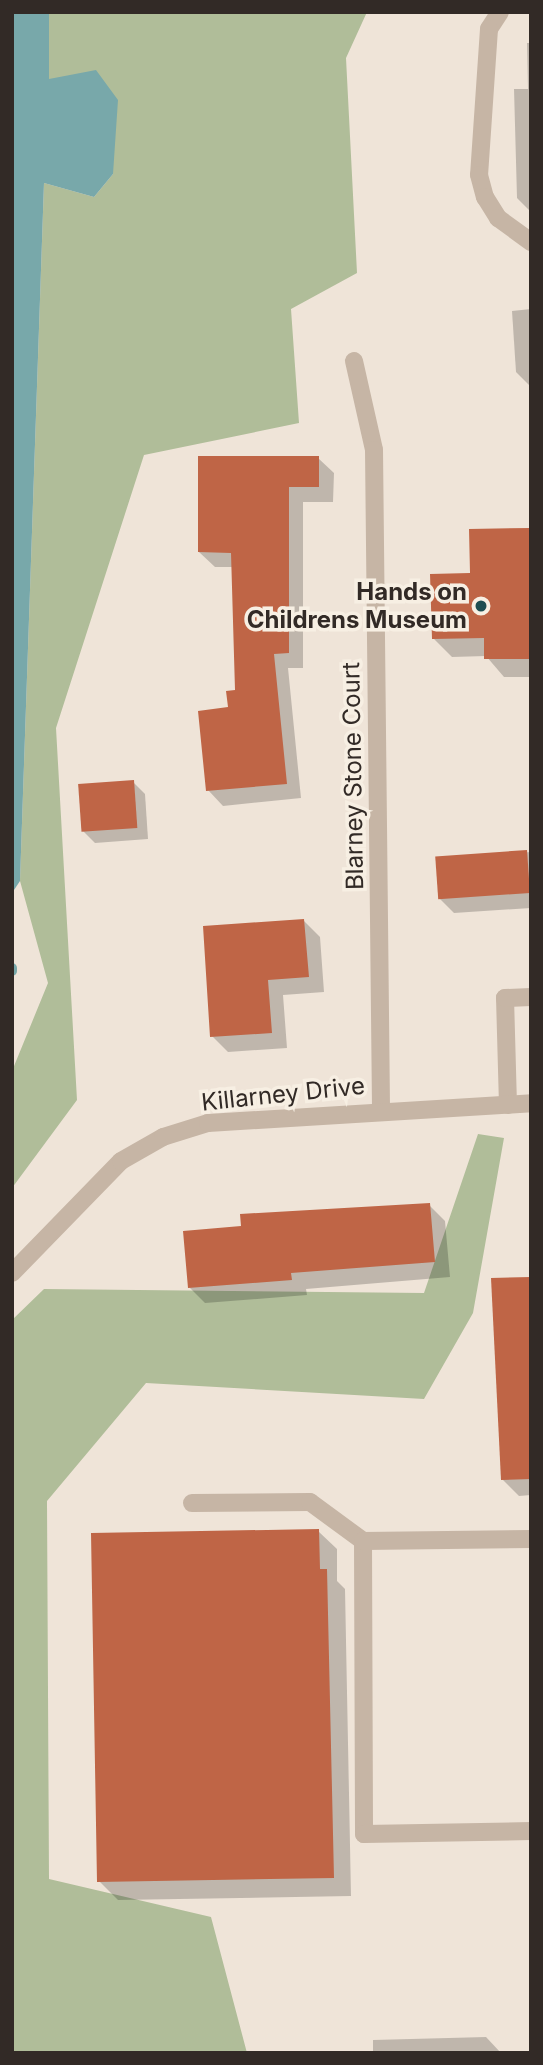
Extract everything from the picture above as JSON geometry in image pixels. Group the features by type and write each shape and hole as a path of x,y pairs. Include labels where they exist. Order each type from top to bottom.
{"street":[{"path":"500,12 489,29 479,174 485,197 498,218 531,242"},
{"name":"Blarney Stone Court","path":"354,361 374,450 381,1110"},
{"path":"508,1105 505,998 531,997"},
{"name":"Killarney Drive","path":"12,1273 121,1161 163,1137 208,1123 381,1110 531,1103"},
{"path":"192,1503 310,1502 363,1541 531,1539"},
{"path":"363,1541 364,1834 531,1831"}],"green space":[{"path":"49,12 367,12 346,58 357,273 291,309 299,423 144,455 56,728 77,1100 12,1188 12,1071 48,983 20,881 44,183 94,197 113,174 49,79"},
{"path":"478,1134 504,1138 473,1313 424,1399 146,1383 47,1501 49,1879 211,1917 247,2053 12,2053 12,1320 44,1289 424,1293"}],"water":[{"path":"12,12 49,12 49,79 96,70 118,100 113,174 94,197 44,183 20,881 12,893"}],"building":[{"path":"198,456 319,456 319,487 289,487 289,653 274,654 287,784 206,791 198,711 228,707 226,691 235,690 231,553 198,552"},
{"name":"Hands on Childrens Museum","path":"531,528 531,659 484,659 484,638 432,639 430,574 470,573 469,529"},
{"path":"134,780 137,828 81,832 78,784"},
{"path":"527,850 530,893 438,899 435,856"},
{"path":"304,919 309,977 268,980 272,1033 210,1037 203,926"},
{"path":"430,1203 435,1262 291,1273 292,1280 188,1288 183,1231 241,1226 240,1214"},
{"path":"531,1277 531,1479 501,1480 491,1278"},
{"path":"319,1529 320,1569 327,1569 334,1878 97,1882 91,1533"}],"place":[{"name":"Hands on Childrens Museum","path":"481,606"}]}
